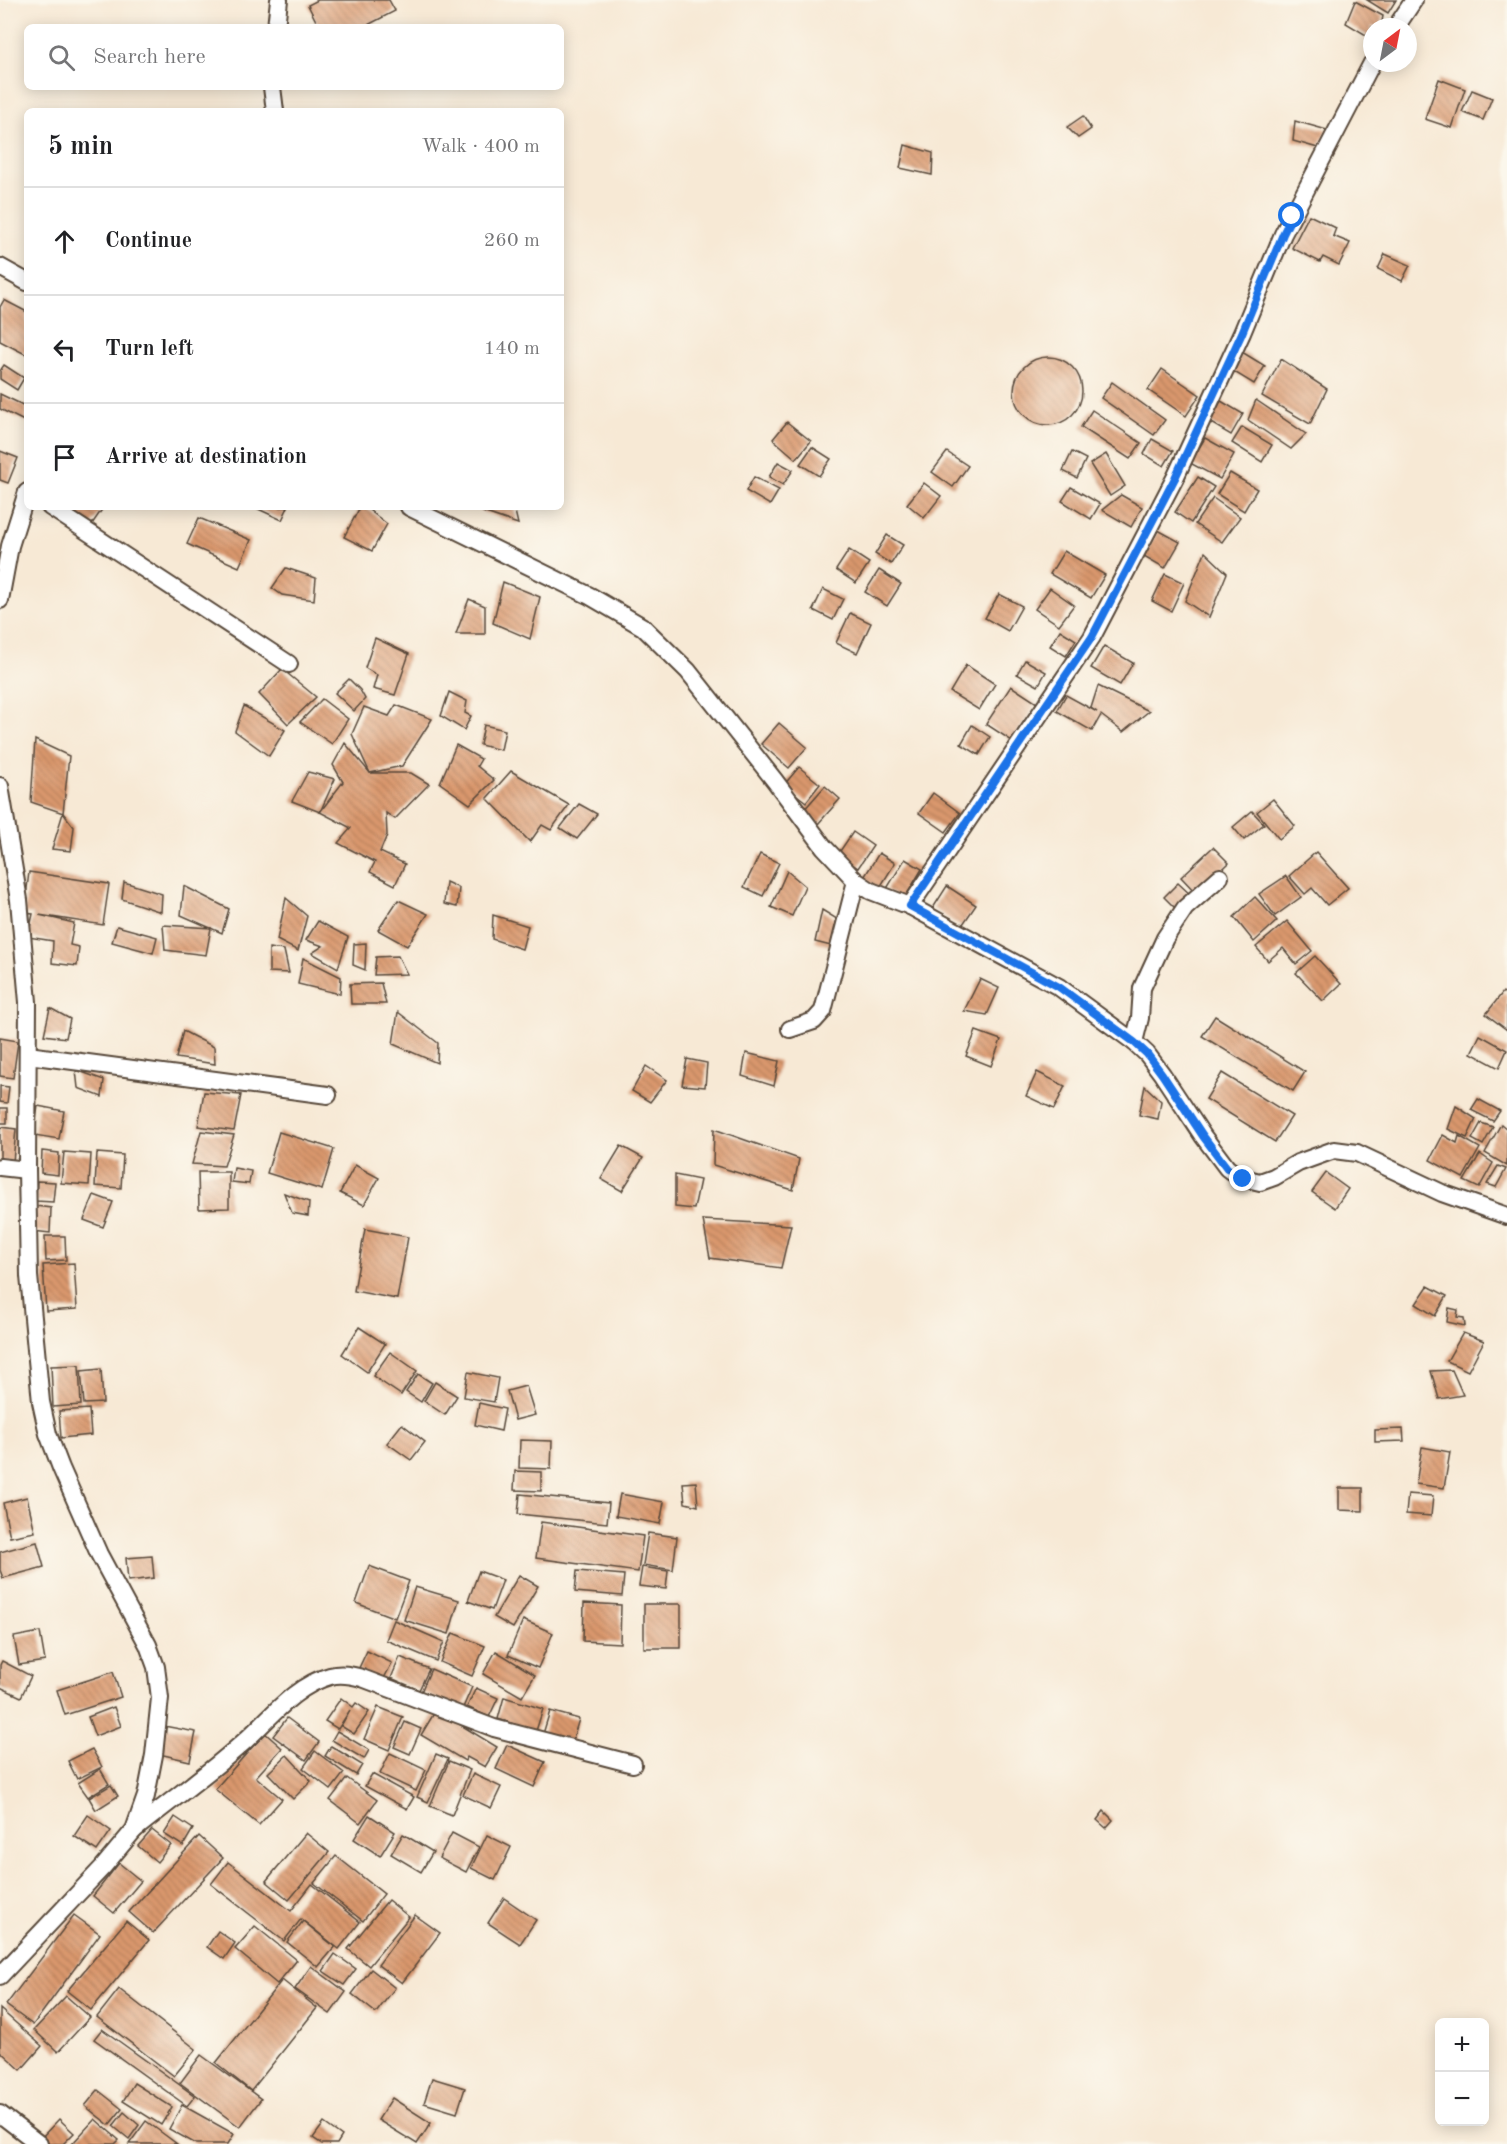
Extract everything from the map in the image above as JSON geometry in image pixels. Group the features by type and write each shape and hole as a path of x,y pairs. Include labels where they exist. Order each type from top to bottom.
{"street":[{"path":"276,24 279,0"},
{"path":"1402,18 1414,0"},
{"path":"910,906 1092,637 1175,478 1242,333 1283,234 1367,72"},
{"path":"272,90 275,108"},
{"path":"0,267 24,280"},
{"path":"0,600 10,546 24,502"},
{"path":"55,510 289,664"},
{"path":"415,510 590,596 650,633 688,670 824,847 856,881 871,891 910,906 1059,987 1134,1042 1147,1054 1162,1074 1227,1168 1239,1177 1260,1182 1298,1163 1334,1150 1357,1153 1442,1193 1507,1216"},
{"path":"0,786 19,900 28,1002 27,1170 31,1299 39,1386 48,1434 61,1468 99,1554 148,1645 156,1667 160,1698 154,1755 146,1796 134,1830"},
{"path":"1134,1042 1140,1018 1142,988 1165,938 1185,908 1220,878"},
{"path":"790,1029 814,1021 823,1011 856,881"},
{"path":"28,1055 328,1095"},
{"path":"0,1167 27,1170"},
{"path":"0,1976 103,1867 134,1830 246,1740 290,1699 307,1687 330,1676 352,1675 494,1728 633,1764"},
{"path":"0,2114 39,2144"}],"building":[{"path":"318,0 389,0 395,11 370,24 318,24 308,5"},
{"path":"1367,0 1396,0 1388,13"},
{"path":"1355,1 1383,16 1383,18 1363,18 1363,33 1346,23"},
{"path":"1439,79 1465,89 1452,128 1425,119"},
{"path":"1472,90 1492,98 1483,120 1462,112"},
{"path":"1083,116 1091,129 1078,138 1067,127"},
{"path":"1295,121 1327,130 1318,148 1293,141"},
{"path":"905,145 933,153 932,175 900,168"},
{"path":"1309,215 1336,228 1333,236 1350,243 1339,265 1323,257 1320,262 1292,248"},
{"path":"1385,254 1410,265 1402,281 1378,269"},
{"path":"4,300 24,310 24,353 0,341 0,307"},
{"path":"1242,352 1265,366 1254,384 1231,370"},
{"path":"1048,357 1061,360 1072,367 1079,378 1082,391 1079,404 1072,415 1061,422 1048,425 1035,422 1024,415 1017,404 1014,391 1017,378 1024,367 1035,360"},
{"path":"1281,359 1327,389 1310,424 1262,396"},
{"path":"4,365 24,378 17,390 0,379 0,371"},
{"path":"1162,369 1200,395 1186,416 1148,390"},
{"path":"1112,382 1165,420 1154,435 1101,398"},
{"path":"0,394 24,406 24,421 0,409"},
{"path":"1256,400 1306,434 1291,449 1248,420"},
{"path":"1221,401 1243,414 1231,435 1209,422"},
{"path":"1092,410 1141,443 1130,459 1081,427"},
{"path":"787,422 811,441 796,459 773,439"},
{"path":"1242,427 1272,445 1262,462 1232,443"},
{"path":"1205,438 1234,454 1220,479 1190,463"},
{"path":"1152,439 1173,451 1164,466 1144,454"},
{"path":"812,447 831,459 819,476 800,464"},
{"path":"0,451 18,458 8,483 0,480"},
{"path":"947,452 968,466 953,487 932,472"},
{"path":"1072,452 1086,459 1077,478 1063,471"},
{"path":"1106,454 1125,486 1110,496 1090,464"},
{"path":"778,462 793,470 783,485 769,477"},
{"path":"1230,473 1257,489 1244,511 1217,494"},
{"path":"754,477 779,490 770,505 746,491"},
{"path":"1198,477 1214,487 1191,523 1175,512"},
{"path":"924,483 941,496 924,518 907,504"},
{"path":"1071,487 1100,504 1091,519 1062,501"},
{"path":"1121,495 1142,507 1131,527 1102,510"},
{"path":"1213,498 1240,517 1222,542 1195,524"},
{"path":"63,510 102,510 90,527"},
{"path":"260,510 287,510 282,520"},
{"path":"358,510 369,510 387,524 372,551 344,537"},
{"path":"481,510 515,510 518,524"},
{"path":"199,518 251,540 239,567 187,544"},
{"path":"1158,530 1180,542 1165,568 1144,556"},
{"path":"887,535 903,545 891,564 875,554"},
{"path":"849,550 869,563 856,583 836,570"},
{"path":"1064,551 1105,575 1091,598 1050,574"},
{"path":"1205,552 1227,573 1209,617 1185,601"},
{"path":"286,568 316,578 314,600 282,595 272,588"},
{"path":"879,570 901,584 887,606 865,592"},
{"path":"1165,574 1184,583 1171,611 1152,601"},
{"path":"503,582 540,597 530,639 493,623"},
{"path":"1050,588 1074,605 1059,625 1035,609"},
{"path":"823,589 843,599 833,620 813,610"},
{"path":"999,594 1022,606 1008,631 985,618"},
{"path":"469,599 485,606 485,634 456,634"},
{"path":"850,613 871,623 857,653 836,643"},
{"path":"1060,630 1076,640 1066,656 1050,646"},
{"path":"375,638 409,654 395,695 373,689 377,675 365,668"},
{"path":"1104,646 1133,663 1120,685 1091,668"},
{"path":"1025,660 1046,672 1038,686 1017,674"},
{"path":"966,665 995,684 979,710 950,692"},
{"path":"282,669 316,697 288,724 259,694"},
{"path":"349,679 365,699 354,711 335,693"},
{"path":"1011,686 1037,703 1012,741 986,724"},
{"path":"1098,686 1149,711 1123,732 1101,715 1092,731 1057,711 1066,695 1097,712 1091,708"},
{"path":"449,692 467,701 465,713 471,716 464,730 441,716"},
{"path":"322,699 348,719 332,744 300,722"},
{"path":"396,705 432,719 402,766 370,773 352,734 364,707 389,716"},
{"path":"244,706 285,730 269,756 235,731"},
{"path":"779,723 807,747 789,768 761,744"},
{"path":"484,725 505,730 501,750 480,745"},
{"path":"972,725 990,737 979,755 961,744"},
{"path":"35,740 69,756 63,813 31,802"},
{"path":"345,743 370,773 411,773 429,784 395,819 386,813 387,835 380,852 405,864 395,885 370,872 375,862 338,843 351,828 320,812 343,782 333,765"},
{"path":"456,745 481,759 477,766 494,780 470,804 440,783"},
{"path":"799,767 820,784 806,802 784,785"},
{"path":"511,771 569,805 551,830 542,825 530,842 487,798"},
{"path":"308,772 335,779 320,812 292,801"},
{"path":"825,786 840,799 818,824 803,811"},
{"path":"933,793 960,813 946,832 919,813"},
{"path":"1273,799 1295,826 1279,839 1257,812"},
{"path":"579,804 597,814 577,839 560,828"},
{"path":"1252,811 1264,824 1244,840 1233,827"},
{"path":"63,813 74,827 71,851 52,849"},
{"path":"853,832 873,846 858,868 838,854"},
{"path":"1213,847 1229,863 1197,894 1181,877"},
{"path":"1316,852 1348,888 1327,905 1312,888 1305,894 1289,876"},
{"path":"879,853 895,863 879,889 863,879"},
{"path":"760,854 779,863 763,896 744,887"},
{"path":"905,859 922,869 903,901 886,890"},
{"path":"787,871 805,886 792,916 771,907"},
{"path":"29,872 109,884 103,925 39,915 74,923 70,945 79,947 77,966 52,963 53,941 28,937 33,914 24,913"},
{"path":"1286,876 1301,897 1275,916 1259,894"},
{"path":"124,882 162,894 161,912 122,899"},
{"path":"446,882 459,888 457,907 444,904"},
{"path":"1178,883 1193,897 1179,912 1164,897"},
{"path":"184,886 229,909 222,933 181,915"},
{"path":"947,886 976,905 961,927 933,908"},
{"path":"1255,897 1277,921 1254,942 1234,917"},
{"path":"286,898 307,916 298,951 277,940"},
{"path":"398,900 428,914 407,946 378,930"},
{"path":"822,910 837,919 831,946 815,942"},
{"path":"493,915 528,926 522,949 492,939"},
{"path":"318,921 348,937 338,968 312,953 323,946 306,940"},
{"path":"1287,921 1312,951 1296,964 1283,948 1268,961 1256,947"},
{"path":"163,925 211,928 206,955 165,950"},
{"path":"117,926 157,937 153,953 112,942"},
{"path":"366,943 365,970 353,965 354,944"},
{"path":"269,948 284,950 289,973 269,972"},
{"path":"398,956 407,974 374,975 376,957"},
{"path":"1315,956 1341,984 1323,1001 1296,973"},
{"path":"303,958 341,977 340,994 298,984"},
{"path":"980,979 999,988 987,1015 964,1011"},
{"path":"381,983 386,1004 351,1004 350,984"},
{"path":"1503,992 1507,995 1507,1030 1486,1014"},
{"path":"50,1008 70,1019 66,1038 44,1035"},
{"path":"398,1012 438,1043 437,1063 393,1044"},
{"path":"1215,1016 1305,1072 1293,1091 1202,1036"},
{"path":"183,1031 214,1047 215,1064 176,1058"},
{"path":"976,1031 1001,1040 991,1066 966,1056"},
{"path":"1480,1035 1507,1050 1499,1068 1471,1053"},
{"path":"0,1038 18,1041 13,1078 0,1076"},
{"path":"746,1053 779,1061 774,1086 742,1076"},
{"path":"687,1059 707,1063 705,1087 682,1085"},
{"path":"646,1066 667,1080 650,1102 632,1091"},
{"path":"76,1070 104,1080 102,1097 78,1088"},
{"path":"1037,1072 1065,1086 1054,1109 1026,1096"},
{"path":"1222,1073 1292,1116 1275,1142 1206,1099"},
{"path":"0,1086 9,1087 7,1103 0,1102"},
{"path":"1145,1086 1161,1101 1158,1119 1139,1115"},
{"path":"204,1092 241,1095 234,1131 198,1126"},
{"path":"1478,1099 1500,1111 1493,1121 1471,1110"},
{"path":"38,1106 64,1111 59,1139 34,1135"},
{"path":"1456,1106 1476,1119 1467,1138 1448,1129"},
{"path":"0,1108 7,1108 7,1123 0,1123"},
{"path":"1481,1123 1493,1127 1483,1145 1472,1139"},
{"path":"1501,1124 1507,1129 1507,1166 1485,1153"},
{"path":"0,1127 16,1129 13,1162 0,1161"},
{"path":"714,1129 799,1159 793,1190 713,1165"},
{"path":"201,1131 234,1135 224,1166 192,1164"},
{"path":"279,1132 334,1149 322,1190 267,1173"},
{"path":"1443,1135 1457,1143 1459,1136 1480,1148 1463,1178 1430,1160"},
{"path":"621,1146 643,1158 622,1191 601,1179"},
{"path":"42,1151 59,1153 58,1175 41,1173"},
{"path":"64,1152 91,1154 89,1185 61,1183"},
{"path":"97,1153 123,1155 121,1188 95,1186"},
{"path":"1480,1154 1493,1163 1479,1188 1464,1181"},
{"path":"355,1165 379,1178 364,1205 340,1193"},
{"path":"1498,1166 1506,1169 1496,1187 1487,1184"},
{"path":"234,1168 251,1171 249,1184 232,1182"},
{"path":"198,1172 229,1172 229,1208 199,1209"},
{"path":"1326,1173 1348,1189 1335,1208 1312,1192"},
{"path":"675,1175 700,1180 694,1209 675,1207"},
{"path":"37,1181 55,1182 53,1202 36,1201"},
{"path":"284,1193 309,1202 308,1216 292,1213"},
{"path":"94,1195 113,1202 103,1227 84,1220"},
{"path":"35,1206 51,1208 50,1233 33,1231"},
{"path":"703,1220 791,1225 781,1268 710,1258"},
{"path":"365,1229 408,1237 397,1299 354,1291"},
{"path":"45,1236 65,1236 66,1260 46,1261"},
{"path":"74,1263 77,1309 46,1311 43,1265"},
{"path":"1428,1286 1447,1296 1435,1316 1416,1304"},
{"path":"1449,1308 1458,1310 1457,1317 1464,1318 1465,1326 1447,1322"},
{"path":"359,1327 385,1344 367,1372 342,1354"},
{"path":"1463,1333 1484,1341 1468,1371 1447,1361"},
{"path":"390,1352 417,1371 401,1395 373,1376"},
{"path":"79,1365 81,1405 53,1407 51,1366"},
{"path":"101,1369 103,1403 84,1404 81,1371"},
{"path":"1452,1370 1463,1395 1439,1399 1431,1371"},
{"path":"468,1372 498,1378 494,1402 464,1397"},
{"path":"418,1374 432,1383 421,1402 406,1392"},
{"path":"435,1382 457,1396 445,1415 424,1401"},
{"path":"526,1386 535,1415 515,1420 507,1391"},
{"path":"479,1403 505,1409 501,1431 475,1425"},
{"path":"89,1409 91,1435 61,1438 59,1411"},
{"path":"402,1424 425,1442 411,1460 387,1443"},
{"path":"1403,1429 1404,1441 1375,1442 1375,1430"},
{"path":"520,1440 552,1441 551,1469 519,1468"},
{"path":"1422,1447 1450,1452 1444,1488 1416,1484"},
{"path":"515,1471 541,1472 541,1491 514,1490"},
{"path":"696,1482 698,1506 685,1503 683,1483"},
{"path":"1339,1488 1363,1488 1363,1511 1339,1510"},
{"path":"520,1494 609,1503 607,1523 518,1514"},
{"path":"620,1494 664,1502 660,1524 616,1516"},
{"path":"1408,1494 1433,1496 1431,1516 1406,1514"},
{"path":"27,1497 35,1532 10,1537 3,1503"},
{"path":"541,1522 643,1536 638,1572 536,1558"},
{"path":"648,1533 677,1537 673,1570 643,1565"},
{"path":"37,1542 44,1567 3,1578 0,1570 0,1552"},
{"path":"152,1556 154,1578 128,1581 126,1558"},
{"path":"369,1566 409,1581 395,1618 356,1603"},
{"path":"642,1567 668,1571 666,1589 639,1586"},
{"path":"479,1571 503,1580 492,1610 468,1601"},
{"path":"577,1571 624,1575 622,1596 575,1592"},
{"path":"519,1575 538,1586 513,1628 494,1617"},
{"path":"415,1587 459,1600 449,1634 404,1620"},
{"path":"584,1603 621,1605 620,1643 583,1641"},
{"path":"644,1604 681,1604 681,1648 644,1648"},
{"path":"394,1620 444,1642 436,1661 386,1640"},
{"path":"523,1620 553,1633 538,1668 508,1655"},
{"path":"40,1632 45,1661 19,1665 14,1637"},
{"path":"453,1633 485,1646 472,1676 440,1662"},
{"path":"367,1651 392,1663 382,1682 358,1670"},
{"path":"496,1651 535,1675 522,1697 483,1674"},
{"path":"400,1657 429,1669 419,1690 391,1678"},
{"path":"2,1661 31,1676 21,1697 0,1687"},
{"path":"431,1669 472,1687 462,1710 421,1692"},
{"path":"113,1672 121,1697 65,1715 57,1690"},
{"path":"476,1688 498,1698 489,1717 467,1707"},
{"path":"504,1697 543,1709 536,1731 498,1719"},
{"path":"341,1698 353,1707 356,1703 369,1712 354,1734 341,1726 350,1710 338,1729 325,1721"},
{"path":"114,1707 121,1726 95,1736 88,1717"},
{"path":"378,1707 403,1717 389,1750 364,1739"},
{"path":"436,1710 497,1747 485,1767 467,1757 465,1761 421,1735"},
{"path":"550,1711 579,1719 572,1742 543,1734"},
{"path":"287,1718 319,1742 306,1760 273,1736"},
{"path":"405,1722 421,1729 410,1754 394,1747"},
{"path":"164,1726 196,1732 190,1761 159,1754"},
{"path":"337,1731 369,1750 364,1759 332,1740"},
{"path":"265,1733 282,1748 256,1777 282,1799 259,1825 215,1789"},
{"path":"507,1745 545,1762 534,1787 496,1769"},
{"path":"331,1746 362,1765 356,1775 325,1756"},
{"path":"92,1749 102,1767 77,1779 68,1761"},
{"path":"315,1751 344,1773 331,1790 303,1768"},
{"path":"390,1753 426,1770 416,1791 380,1774"},
{"path":"436,1754 448,1759 428,1802 417,1797"},
{"path":"287,1755 311,1781 293,1799 268,1773"},
{"path":"449,1761 470,1770 452,1815 430,1806"},
{"path":"100,1769 109,1784 88,1797 78,1783"},
{"path":"372,1774 414,1797 407,1809 365,1786"},
{"path":"473,1774 501,1787 491,1808 463,1795"},
{"path":"347,1778 377,1800 360,1823 330,1800"},
{"path":"111,1785 118,1796 96,1810 89,1798"},
{"path":"1104,1811 1113,1820 1106,1828 1097,1820"},
{"path":"88,1815 111,1831 97,1851 74,1836"},
{"path":"369,1815 395,1832 380,1856 354,1839"},
{"path":"175,1817 193,1829 183,1846 164,1834"},
{"path":"152,1830 171,1845 157,1862 138,1846"},
{"path":"306,1833 329,1852 289,1900 266,1881"},
{"path":"452,1833 479,1847 466,1872 439,1858"},
{"path":"403,1834 433,1852 421,1872 391,1854"},
{"path":"487,1835 511,1847 495,1880 471,1868"},
{"path":"199,1836 223,1858 153,1933 129,1912"},
{"path":"336,1856 384,1894 363,1921 314,1883"},
{"path":"228,1862 291,1911 312,1884 360,1922 339,1949 301,1919 284,1941 211,1884"},
{"path":"119,1863 141,1881 114,1913 93,1896"},
{"path":"504,1898 536,1920 520,1944 488,1923"},
{"path":"388,1900 409,1917 369,1966 348,1949"},
{"path":"74,1915 100,1934 33,2025 6,2005"},
{"path":"415,1915 440,1933 402,1983 378,1965"},
{"path":"126,1921 149,1940 91,2010 67,1991"},
{"path":"303,1921 335,1947 318,1967 287,1942"},
{"path":"255,1926 297,1960 277,1984 235,1949"},
{"path":"218,1931 235,1943 224,1959 207,1947"},
{"path":"335,1954 356,1969 344,1985 323,1971"},
{"path":"311,1966 346,1992 330,2014 295,1989"},
{"path":"371,1969 395,1988 376,2013 352,1994"},
{"path":"282,1980 317,2008 251,2091 216,2063"},
{"path":"119,1989 196,2049 174,2076 97,2017"},
{"path":"66,1996 90,2017 58,2052 34,2030"},
{"path":"0,2009 42,2046 21,2070 0,2051"},
{"path":"102,2029 195,2096 187,2106 94,2039"},
{"path":"201,2055 261,2099 240,2127 180,2083"},
{"path":"432,2078 465,2088 457,2113 424,2103"},
{"path":"134,2083 172,2107 161,2125 123,2101"},
{"path":"98,2090 122,2109 109,2125 85,2106"},
{"path":"392,2098 431,2123 417,2144 378,2120"},
{"path":"182,2105 234,2134 228,2144 196,2144 169,2129"},
{"path":"124,2112 139,2125 129,2139 113,2126"},
{"path":"59,2119 74,2133 63,2144 48,2144 41,2138"},
{"path":"95,2119 119,2140 115,2144 72,2144"},
{"path":"146,2121 177,2144 129,2144"},
{"path":"324,2123 342,2136 337,2144 322,2144 313,2138"}],"route":[{"path":"1243,1179 1227,1168 1162,1074 1147,1054 1134,1042 1059,987 910,906 1092,637 1175,478 1242,333 1292,216"}]}
